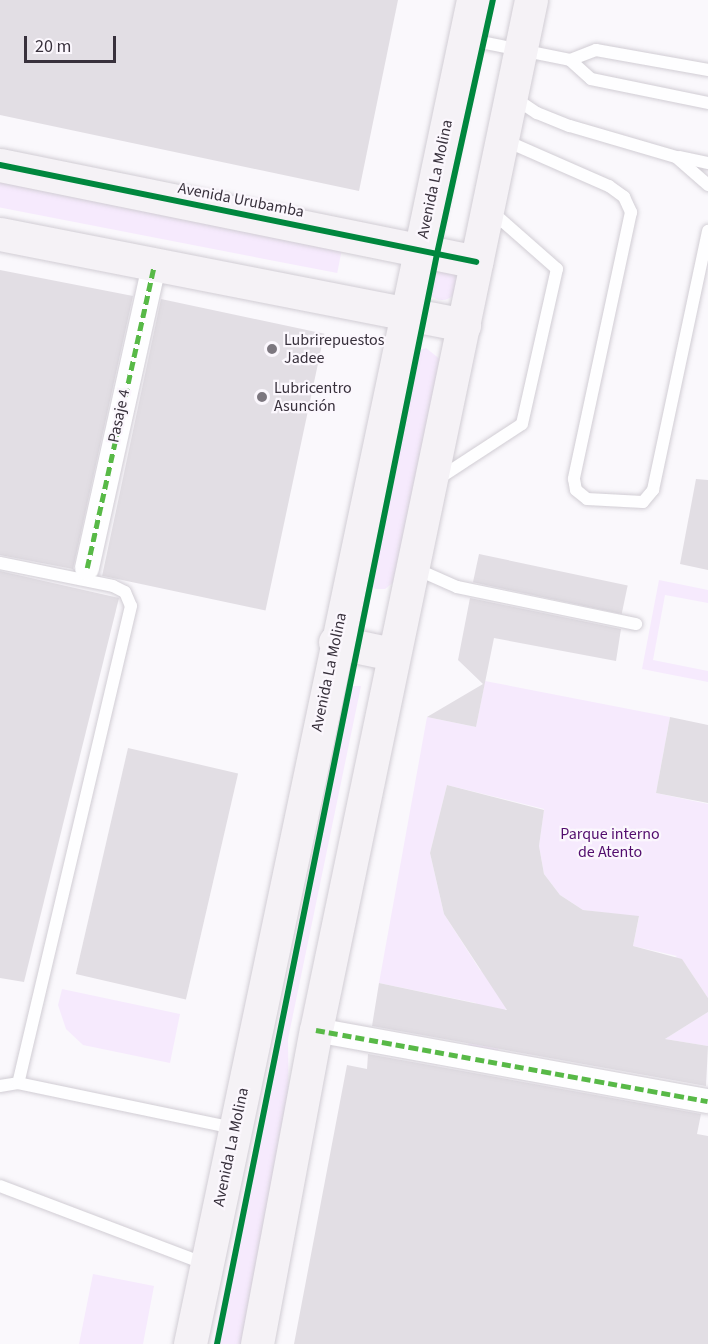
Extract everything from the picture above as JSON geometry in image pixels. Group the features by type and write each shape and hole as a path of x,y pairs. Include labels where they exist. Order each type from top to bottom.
{"main road":[{"name":"Avenida La Molina","path":"190,1344 335,642 473,0"},
{"path":"257,1344 316,1030 392,654 489,209 531,0"},
{"name":"Avenida Urubamba","path":"0,165 476,262"},
{"path":"0,234 464,325"},
{"path":"335,642 392,654"}],"street":[{"name":"Pasaje 4","path":"87,568 154,265"},
{"path":"316,1030 708,1101"}],"lane":[{"path":"465,39 570,60 596,50 708,70"},
{"path":"570,60 591,79 708,103"},
{"path":"512,96 537,113 570,126 676,157 708,163"},
{"path":"503,140 609,186 624,197 631,212 574,479 576,490 587,499 643,502 653,490 708,231"},
{"path":"676,157 700,174 708,185"},
{"path":"429,484 522,424 555,280 557,269 489,209"},
{"path":"0,563 113,586 124,592 130,606 18,1083"},
{"path":"411,567 457,587 636,624"},
{"path":"0,1086 18,1083 235,1128"},
{"path":"0,1186 206,1264"}],"green space":[{"path":"0,179 343,246 337,273 0,208"},
{"path":"442,268 453,273 458,284 453,295 442,300 431,295 426,284 431,273"},
{"path":"426,348 441,360 395,581 385,589 375,589 362,576 411,353"},
{"path":"659,580 708,590 708,603 665,595 653,660 708,671 708,682 642,669"},
{"name":"Parque interno de Atento","path":"485,681 670,717 656,793 708,804 708,998 686,965 648,977 677,956 633,946 639,917 583,910 560,895 544,874 539,846 544,809 447,785 430,853 444,914 480,970 540,999 544,1016 505,1009 498,1051 468,1046 476,1003 379,983 427,717 476,727"},
{"path":"349,686 361,686 288,1039 289,1123 243,1344 213,1344"},
{"path":"62,989 180,1014 170,1063 83,1045 66,1029 58,1005"},
{"path":"708,1012 708,1046 665,1039"},
{"path":"93,1274 154,1286 143,1344 79,1344"}],"building":[{"path":"0,0 398,0 359,191 0,115"},
{"path":"0,270 133,296 73,569 0,555"},
{"path":"161,299 324,334 266,611 102,576"},
{"path":"696,479 708,480 708,570 680,564"},
{"path":"479,554 628,586 622,614 473,582"},
{"path":"0,571 119,598 24,982 0,978"},
{"path":"470,598 621,629 616,661 494,638 476,727 427,717 483,684 458,660"},
{"path":"670,717 708,725 708,803 656,793"},
{"path":"128,748 238,773 186,999 76,974"},
{"path":"447,785 544,810 539,846 544,874 560,895 583,910 639,916 633,946 682,959 708,998 708,1012 665,1039 708,1046 706,1086 372,1026 379,983 507,1010 444,914 430,853"},
{"path":"368,1054 701,1114 697,1134 708,1136 708,1344 294,1344 347,1065 367,1069"}],"marked path":[{"path":"87,568 154,265"},
{"path":"316,1030 708,1101"}],"cycle path":[{"path":"217,1344 437,254 493,0"},
{"path":"0,165 476,262"}],"place":[{"name":"Lubrirepuestos Jadee","path":"272,349"},
{"name":"Lubricentro Asunción","path":"262,397"}]}
